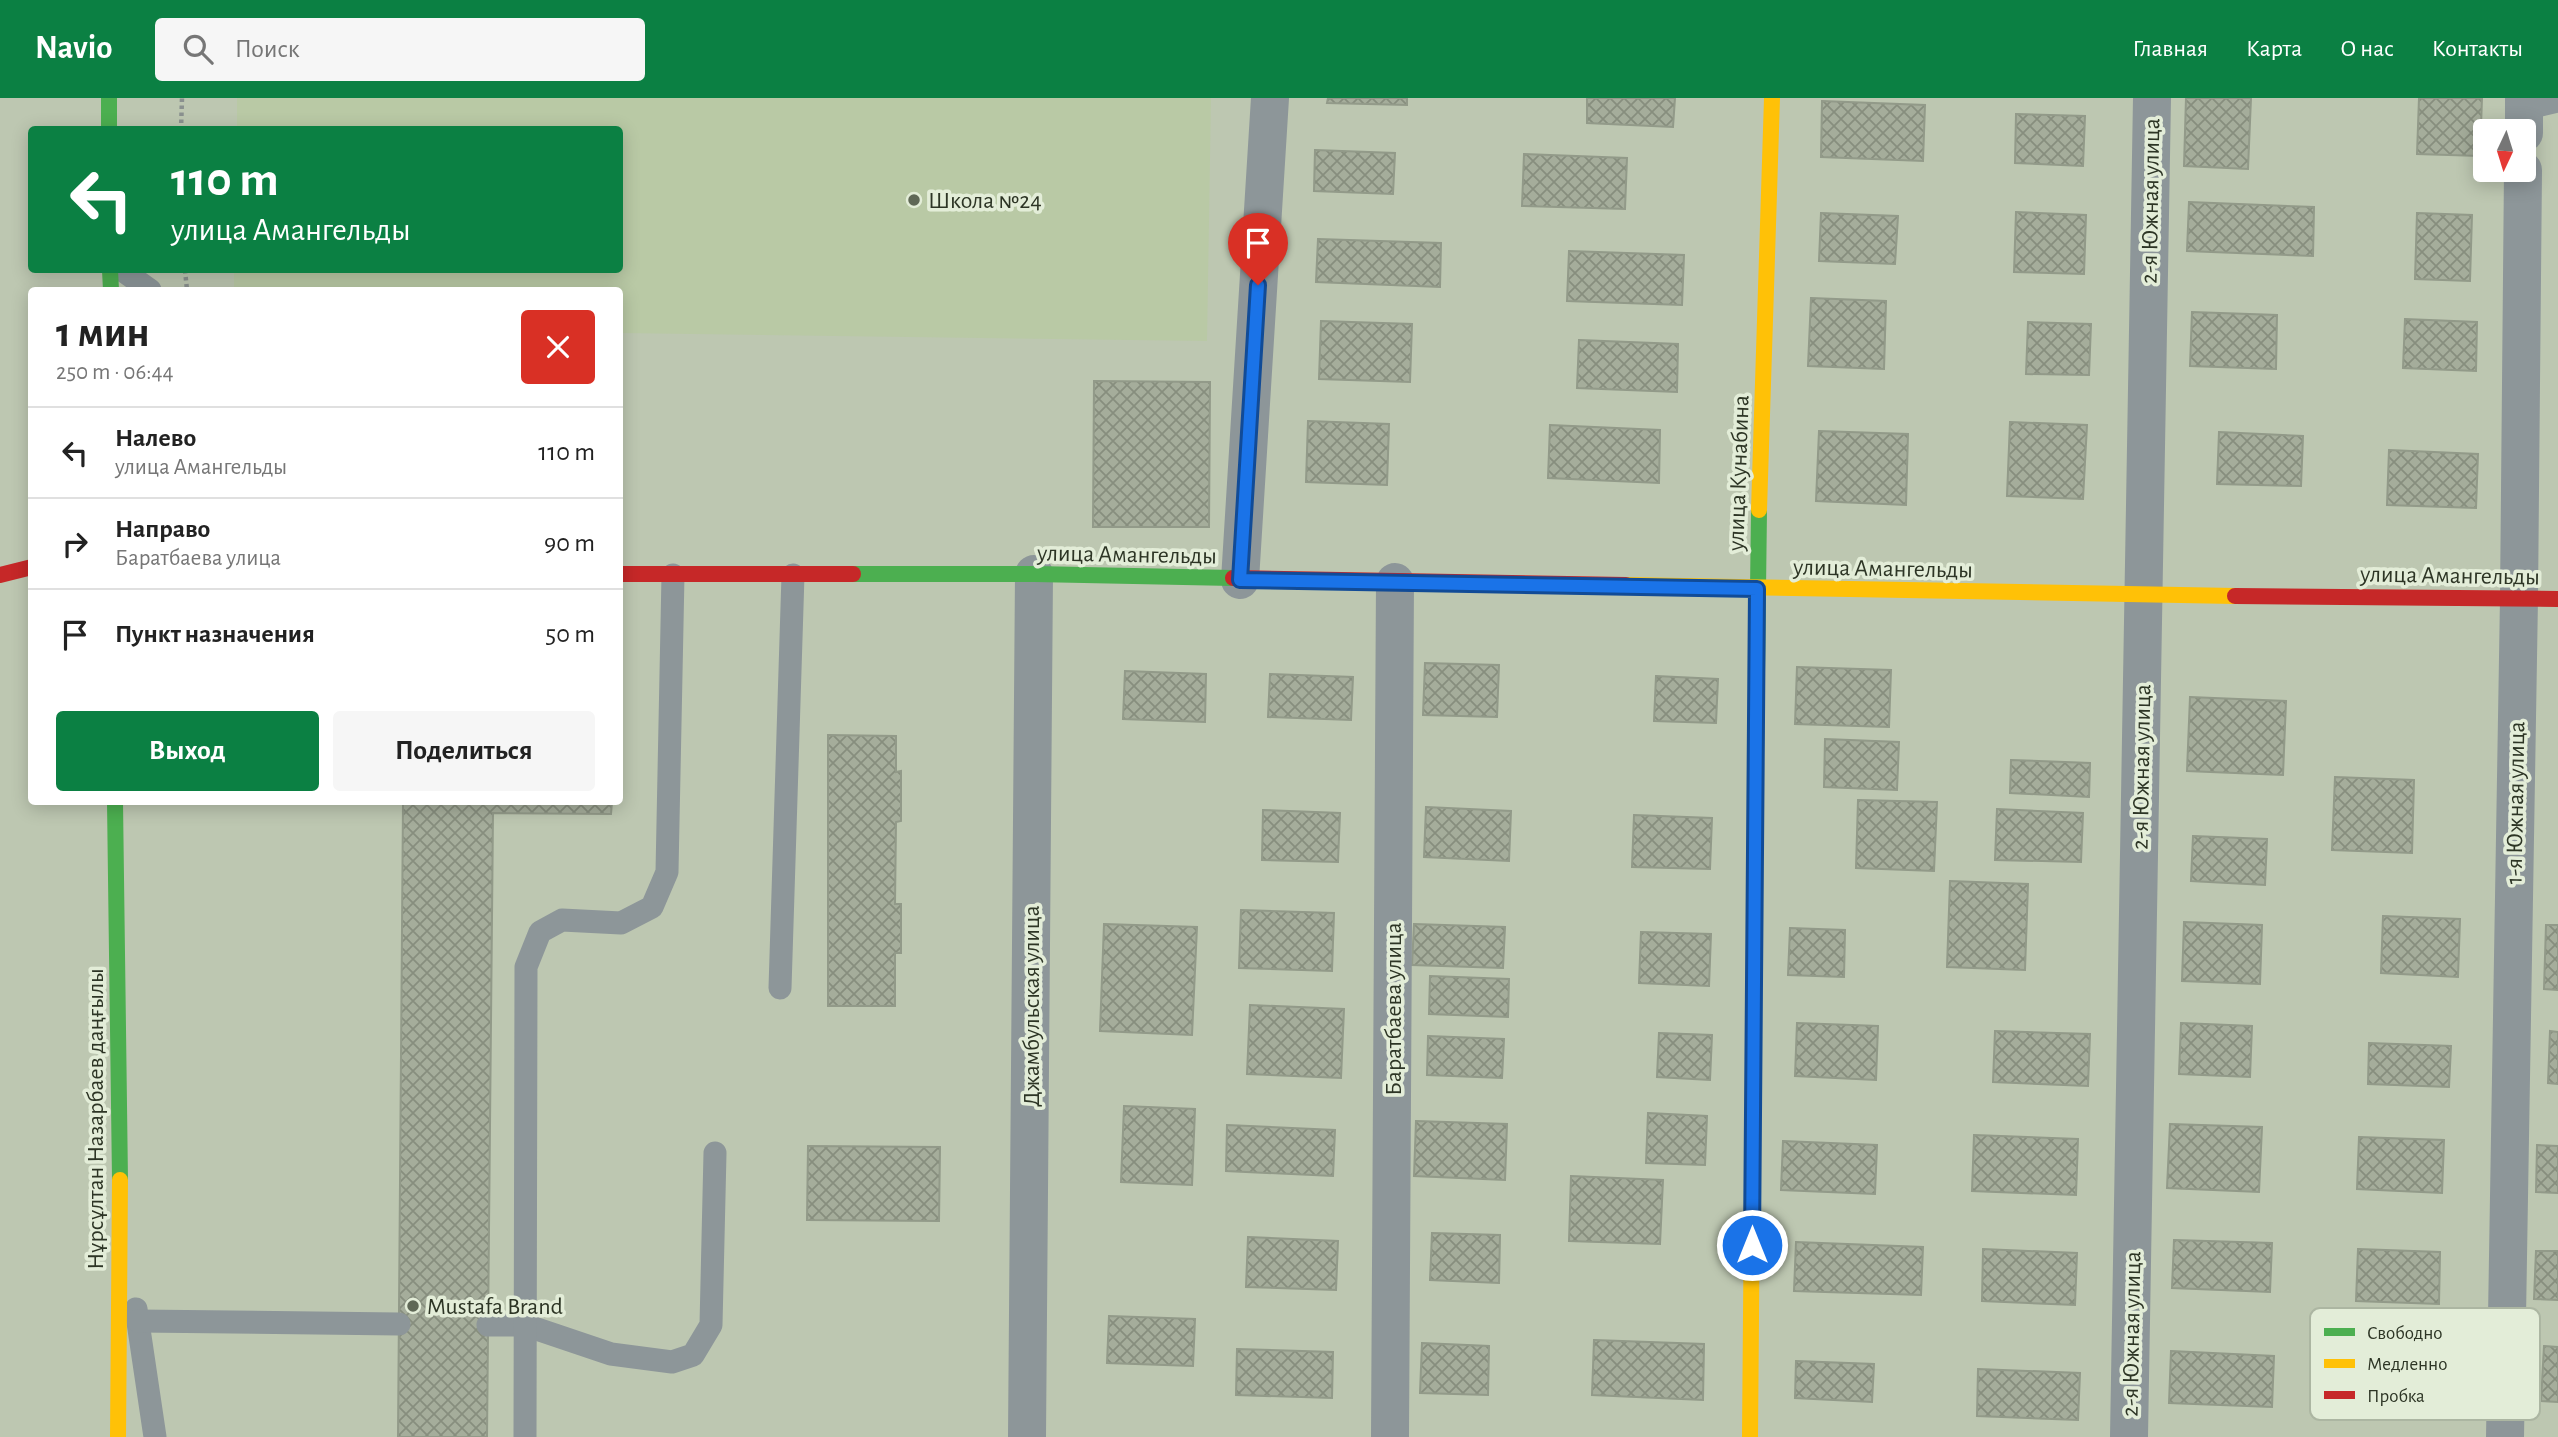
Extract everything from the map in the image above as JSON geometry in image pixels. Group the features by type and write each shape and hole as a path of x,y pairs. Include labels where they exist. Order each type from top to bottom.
{"street":[{"path":"109,98 109,126"},
{"path":"1240,580 1270,98"},
{"name":"улица Кунабина","path":"1750,1437 1757,589 1772,98"},
{"name":"2-я Южная улица","path":"2129,1437 2152,98"},
{"name":"1-я Южная улица","path":"2507,1308 2523,182"},
{"path":"0,575 28,568"},
{"name":"улица Амангельды","path":"623,574 1034,574 1757,589 2558,599"},
{"name":"Джамбульская улица","path":"1027,1437 1034,574"},
{"name":"Баратбаева улица","path":"1390,1437 1395,582"},
{"name":"Нұрсұлтан Назарбаев даңғылы","path":"115,805 120,1205 118,1437"}],"lane":[{"path":"126,273 146,287"},
{"path":"525,1437 526,967 540,932 562,920 621,923 652,907 667,872 673,575"},
{"path":"780,988 793,575"},
{"path":"488,1325 525,1325 611,1354 672,1362 693,1355 711,1325 715,1153"},
{"path":"120,1205 155,1437"},
{"path":"138,1321 399,1324"}],"path":[{"path":"181,126 182,98"}],"shaded area":[{"name":"Школа №24","path":"237,98 1211,98 1207,341 623,333 623,287 234,287 234,273 623,273 623,126 237,126"}],"building":[{"path":"1328,98 1407,98 1407,105 1327,103"},
{"path":"1587,98 1675,98 1673,127 1587,123"},
{"path":"2186,98 2251,98 2248,169 2184,166"},
{"path":"2419,98 2482,98 2481,119 2473,119 2473,156 2417,154"},
{"path":"1822,101 1925,105 1923,161 1821,157"},
{"path":"2016,114 2085,116 2083,166 2015,163"},
{"path":"1315,150 1395,153 1393,194 1314,191"},
{"path":"1524,154 1627,158 1625,209 1522,206"},
{"path":"2189,202 2314,207 2313,256 2187,251"},
{"path":"2016,212 2086,215 2084,274 2014,272"},
{"path":"1821,213 1898,216 1895,264 1819,261"},
{"path":"2417,213 2472,215 2470,281 2415,279"},
{"path":"1318,239 1441,243 1440,287 1316,282"},
{"path":"1569,251 1684,255 1682,305 1567,301"},
{"path":"1811,298 1886,301 1884,369 1808,366"},
{"path":"2192,312 2277,315 2276,369 2190,366"},
{"path":"2405,319 2477,322 2476,371 2403,368"},
{"path":"1321,321 1412,324 1410,382 1319,379"},
{"path":"2028,322 2091,324 2089,375 2026,374"},
{"path":"1579,340 1678,344 1677,392 1577,388"},
{"path":"1094,381 1210,382 1209,527 1093,527"},
{"path":"1308,421 1389,424 1387,485 1306,482"},
{"path":"2010,422 2087,425 2083,499 2007,496"},
{"path":"1550,425 1660,430 1659,483 1548,478"},
{"path":"1819,431 1908,434 1906,505 1816,501"},
{"path":"2219,432 2303,436 2301,486 2217,484"},
{"path":"2389,450 2478,454 2476,508 2387,505"},
{"path":"1425,663 1499,665 1497,717 1423,715"},
{"path":"1797,667 1891,670 1889,727 1795,724"},
{"path":"1125,671 1206,674 1205,722 1123,719"},
{"path":"1270,674 1353,677 1351,720 1268,717"},
{"path":"1656,676 1718,679 1716,723 1654,721"},
{"path":"2190,697 2286,701 2283,775 2187,771"},
{"path":"828,735 896,736 896,772 901,771 901,821 896,822 895,904 901,904 901,953 895,953 895,1006 828,1006"},
{"path":"1825,739 1899,742 1897,790 1824,787"},
{"path":"2011,760 2090,763 2089,797 2010,793"},
{"path":"2335,777 2414,780 2412,853 2332,850"},
{"path":"1858,800 1937,802 1934,871 1856,868"},
{"path":"403,805 612,805 611,814 493,813 487,1437 398,1437"},
{"path":"1426,807 1511,811 1509,861 1424,857"},
{"path":"1997,809 2083,813 2081,862 1995,860"},
{"path":"1263,810 1340,813 1338,862 1262,860"},
{"path":"1634,815 1712,818 1710,869 1632,867"},
{"path":"2193,836 2267,839 2265,885 2191,881"},
{"path":"1950,881 2028,884 2025,970 1947,967"},
{"path":"1241,910 1334,913 1332,971 1239,968"},
{"path":"2383,916 2460,919 2458,977 2381,973"},
{"path":"2184,922 2262,925 2260,984 2182,981"},
{"path":"1104,924 1197,927 1192,1035 1100,1031"},
{"path":"1414,924 1505,927 1503,968 1412,965"},
{"path":"2546,925 2558,925 2558,990 2544,989"},
{"path":"1790,928 1845,930 1844,977 1788,975"},
{"path":"1641,932 1711,934 1709,986 1639,983"},
{"path":"1430,976 1509,979 1508,1017 1429,1014"},
{"path":"1250,1005 1344,1009 1341,1078 1247,1074"},
{"path":"1797,1023 1878,1026 1876,1080 1795,1076"},
{"path":"2181,1023 2252,1026 2250,1077 2179,1074"},
{"path":"1995,1031 2090,1034 2088,1086 1993,1082"},
{"path":"2550,1031 2558,1032 2558,1084 2548,1083"},
{"path":"1659,1033 1712,1035 1710,1080 1657,1077"},
{"path":"1428,1036 1504,1039 1502,1078 1427,1075"},
{"path":"2369,1043 2451,1046 2449,1087 2368,1084"},
{"path":"1124,1106 1195,1109 1192,1185 1121,1182"},
{"path":"1648,1113 1707,1116 1705,1165 1646,1163"},
{"path":"1416,1121 1507,1124 1505,1180 1414,1176"},
{"path":"2170,1124 2262,1127 2259,1192 2167,1188"},
{"path":"1227,1125 1335,1130 1333,1176 1226,1171"},
{"path":"1974,1135 2078,1139 2076,1195 1972,1191"},
{"path":"2359,1137 2444,1140 2442,1193 2357,1189"},
{"path":"1783,1141 1877,1145 1875,1194 1781,1190"},
{"path":"2537,1145 2558,1146 2558,1193 2536,1192"},
{"path":"808,1146 940,1147 939,1221 807,1220"},
{"path":"1571,1176 1663,1180 1660,1244 1569,1241"},
{"path":"1432,1233 1500,1235 1499,1283 1430,1280"},
{"path":"1248,1237 1338,1241 1336,1290 1246,1287"},
{"path":"2174,1240 2272,1243 2270,1292 2172,1288"},
{"path":"1796,1242 1923,1247 1921,1295 1794,1291"},
{"path":"1983,1249 2077,1253 2075,1305 1982,1301"},
{"path":"2358,1249 2440,1252 2439,1304 2356,1301"},
{"path":"2536,1251 2558,1251 2558,1300 2534,1299"},
{"path":"1109,1316 1195,1319 1193,1366 1107,1363"},
{"path":"1594,1340 1704,1344 1703,1400 1592,1395"},
{"path":"1422,1343 1489,1346 1488,1395 1420,1393"},
{"path":"2544,1346 2558,1347 2558,1402 2541,1401"},
{"path":"1237,1349 1333,1352 1332,1398 1236,1395"},
{"path":"2171,1351 2274,1356 2272,1407 2169,1403"},
{"path":"1796,1361 1874,1364 1872,1402 1795,1398"},
{"path":"1978,1369 2080,1373 2078,1420 1977,1416"}],"traffic: fast":[{"path":"109,98 109,126"},
{"path":"110,273 111,287"},
{"path":"1755,830 1759,510"},
{"path":"853,574 1233,578"},
{"path":"115,805 120,1180"}],"traffic: slow":[{"path":"1759,510 1772,98"},
{"path":"1626,585 2235,596"},
{"path":"1750,1437 1755,830"},
{"path":"118,1437 120,1180"}],"traffic: jam":[{"path":"0,575 28,568"},
{"path":"623,574 853,574"},
{"path":"1233,578 1626,585"},
{"path":"2235,596 2558,599"}],"place":[{"name":"Школа №24","path":"914,200"},
{"name":"Mustafa Brand","path":"413,1306"}],"route":[{"path":"1258,285 1240,580 1757,589 1752,1245"}]}
